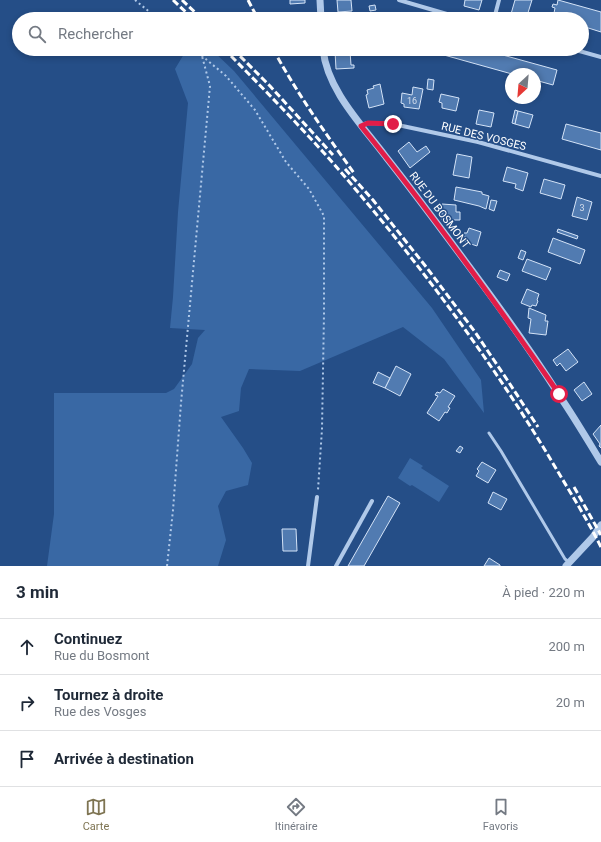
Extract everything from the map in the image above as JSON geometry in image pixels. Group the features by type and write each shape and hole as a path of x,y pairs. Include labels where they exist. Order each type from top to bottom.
{"street":[{"path":"320,0 320,12"},
{"path":"399,0 440,12"},
{"path":"496,12 499,0"},
{"path":"589,54 601,57"},
{"name":"RUE DU BOSMONT","path":"324,56 327,71 333,85 361,126 386,156 507,319 559,394 601,462"},
{"name":"RUE DES VOSGES","path":"361,126 368,123 393,124 478,142 601,176"},
{"path":"308,566 317,497"},
{"path":"336,566 372,501"},
{"path":"568,564 601,525"}],"lane":[{"path":"489,433 568,564"}],"path":[{"path":"135,0 150,12"},
{"path":"202,56 226,76 255,110 286,162 309,189 324,216 322,428 317,497"},
{"path":"167,566 173,517 181,403 210,86 202,56"}],"shaded area":[{"path":"183,56 218,56 234,71 432,308 481,380 484,413 444,359 403,327 300,371 249,369 241,388 239,411 221,417 252,463 248,485 226,491 218,506 226,540 218,566 47,566 54,514 54,393 166,393 174,389 192,364 198,338 205,330 170,328 178,212 188,103 175,69"},
{"path":"410,458 423,466 421,468 449,486 439,502 398,478"}],"building":[{"path":"290,0 305,0 305,3 290,4"},
{"path":"337,0 351,0 352,11 338,12"},
{"path":"465,0 482,0 479,10 464,6"},
{"path":"515,0 532,0 528,12 512,12"},
{"path":"558,0 601,12 601,32 589,28 589,12 554,12 555,8 552,7 553,4 557,5"},
{"path":"375,5 376,10 370,11 369,6"},
{"path":"335,56 350,56 351,65 354,65 354,68 336,69"},
{"path":"448,56 506,56 557,70 553,85 541,82 541,68 505,68 505,72"},
{"path":"428,79 434,80 433,90 427,89"},
{"path":"380,84 384,104 369,108 366,95 368,94 367,90"},
{"path":"413,87 423,89 419,109 404,107 404,104 401,103 402,93 412,95"},
{"path":"441,94 459,98 456,111 442,108 442,103 439,102"},
{"path":"479,110 494,113 491,127 476,124"},
{"path":"515,110 518,111 515,124 512,123"},
{"path":"518,111 533,115 529,128 515,124"},
{"path":"566,124 601,133 601,150 562,139"},
{"path":"409,142 417,152 426,146 430,152 410,168 398,151"},
{"path":"457,154 472,157 469,178 453,175"},
{"path":"507,167 528,173 523,191 515,188 516,184 503,181"},
{"path":"544,179 565,185 561,199 540,193"},
{"path":"456,187 482,192 482,194 489,196 486,209 454,200"},
{"path":"577,197 592,202 587,220 572,216"},
{"path":"491,200 497,201 494,211 489,209"},
{"path":"442,204 456,205 456,212 460,212 460,220 442,220"},
{"path":"469,228 481,232 477,246 465,242 466,237 463,237 464,233 467,233"},
{"path":"558,229 578,236 577,239 557,232"},
{"path":"553,238 585,250 580,264 548,252"},
{"path":"521,250 526,252 523,260 518,258"},
{"path":"527,259 551,268 546,280 522,271"},
{"path":"500,270 510,274 507,281 497,277"},
{"path":"527,289 539,294 536,306 532,305 531,307 521,303"},
{"path":"529,308 546,315 545,321 548,321 546,335 529,333 531,319 528,318"},
{"path":"568,349 578,362 566,371 560,363 557,366 553,360"},
{"path":"396,366 411,374 400,396 385,388"},
{"path":"378,372 390,378 385,388 373,383"},
{"path":"584,382 592,394 582,401 574,390"},
{"path":"443,389 455,396 448,407 450,408 447,413 445,412 439,421 427,413 438,396 435,395 437,392 440,393"},
{"path":"601,425 601,448 593,434"},
{"path":"460,446 463,448 460,453 456,451"},
{"path":"482,462 496,470 488,483 476,476 479,471 477,469"},
{"path":"493,492 507,499 501,510 488,503"},
{"path":"388,496 400,503 364,566 348,566"},
{"path":"282,529 296,529 297,551 283,551"},
{"path":"489,558 500,565 500,566 484,566"}],"railway":[{"path":"173,0 186,12"},
{"path":"182,0 195,12"},
{"path":"248,0 254,12"},
{"path":"231,56 333,163 421,270 502,382 577,503 601,547"},
{"path":"240,56 270,86 333,155"},
{"path":"277,56 332,143 354,173"},
{"path":"345,169 373,200 475,332 538,427"},
{"path":"574,487 601,535"}],"route":[{"path":"393,124 368,123 361,126 386,156 465,261 559,394"}]}
